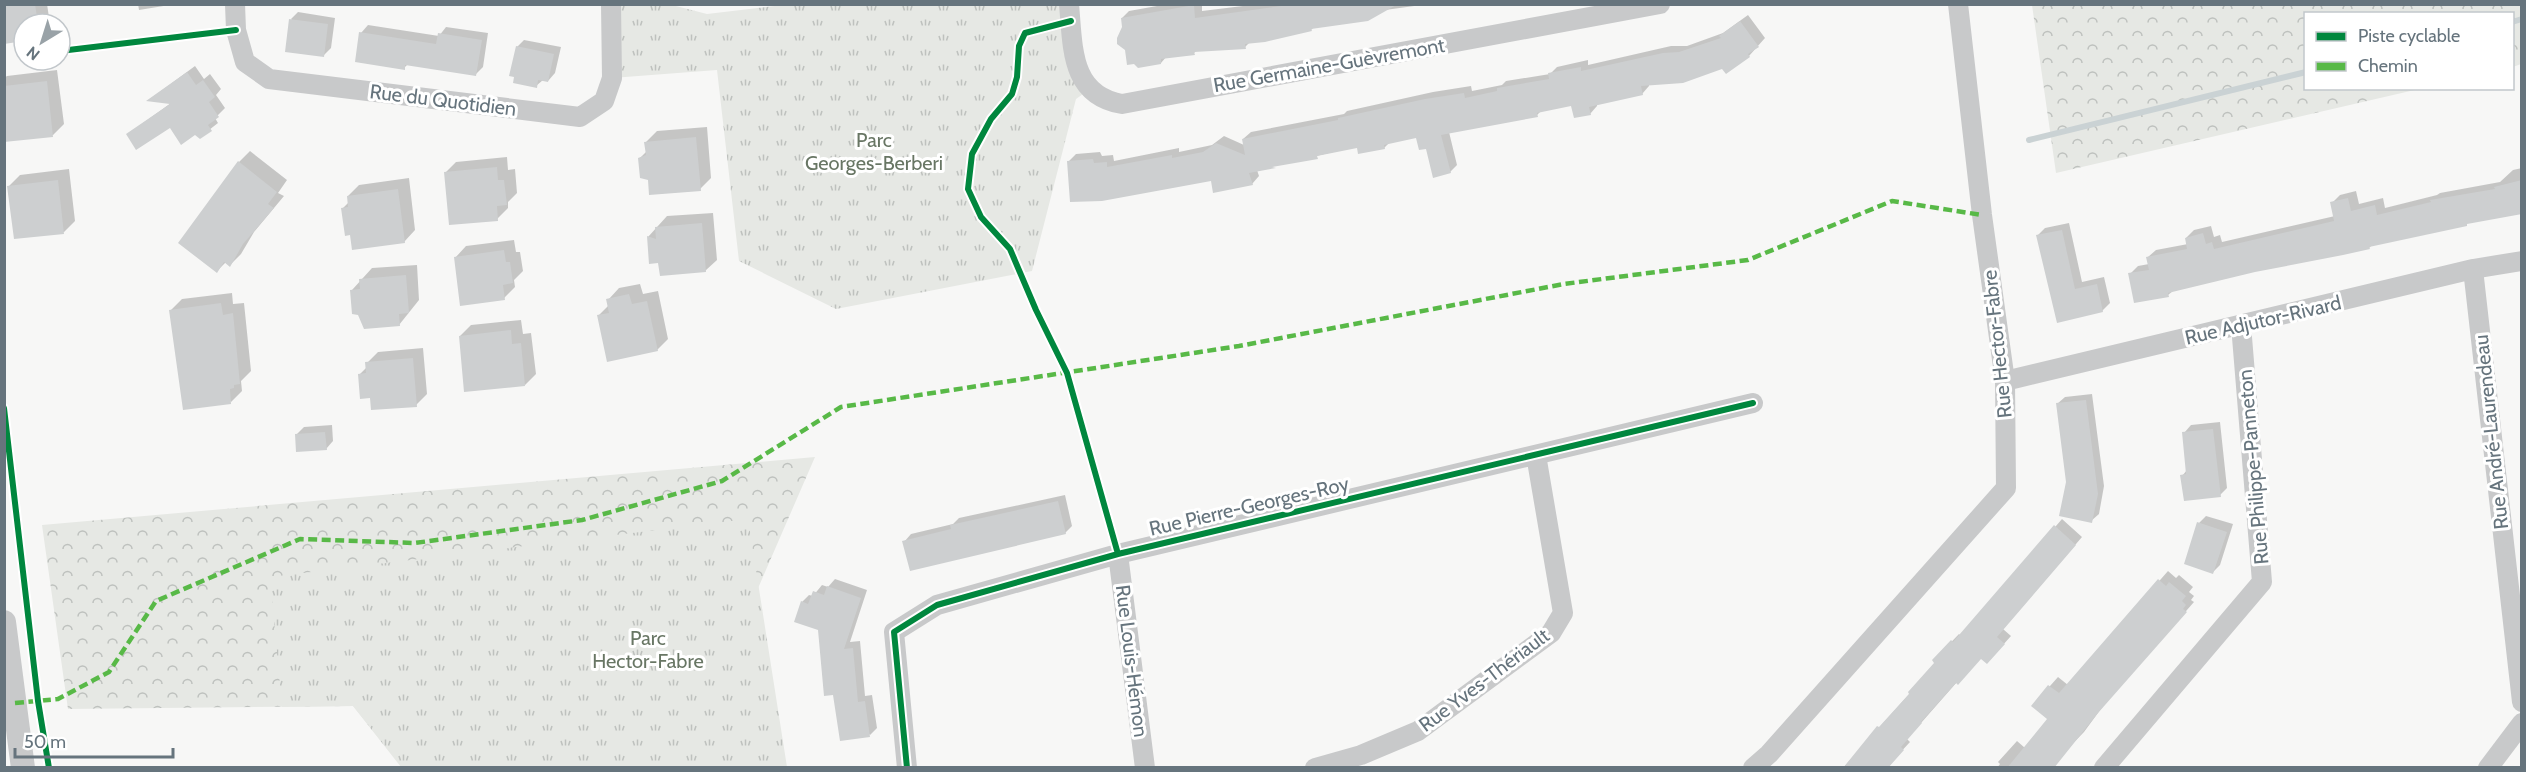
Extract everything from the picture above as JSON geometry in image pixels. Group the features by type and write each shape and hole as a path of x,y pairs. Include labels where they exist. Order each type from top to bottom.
{"street":[{"name":"Rue du Quotidien","path":"235,4 236,30 245,62 269,79 580,117 604,101 612,78 611,4"},
{"name":"Rue Germaine-Guèvremont","path":"1069,4 1077,70 1090,89 1105,101 1122,104 1660,4"},
{"name":"Rue Hector-Fabre","path":"1753,768 1769,754 2006,489 2005,381 1982,215 1958,4"},
{"name":"Rue Adjutor-Rivard","path":"2005,381 2473,269 2522,261"},
{"name":"Rue André-Laurendeau","path":"2473,269 2522,702"},
{"name":"Rue Philippe-Panneton","path":"2104,768 2262,582 2241,325"},
{"name":"Rue Pierre-Georges-Roy","path":"907,768 894,632 937,605 1118,554 1753,403"},
{"name":"Rue Yves-Thériault","path":"1315,768 1361,755 1418,731 1551,633 1563,613 1536,455"},
{"name":"Rue Louis-Hémon","path":"1118,554 1145,768"},
{"path":"4,622 23,768"},
{"path":"2488,768 2522,723"}],"green space":[{"name":"Parc Georges-Berberi","path":"791,4 1069,5 1090,89 1076,99 1032,271 836,309 739,261 717,70 612,78 611,5 672,5 707,14"},
{"path":"2032,5 2521,5 2521,64 2514,67 2514,12 2304,12 2304,90 2415,90 2056,173"},
{"path":"815,457 752,602 402,767 353,706 68,709 42,525"},
{"name":"Parc Hector-Fabre","path":"748,519 787,767 401,767 353,706 282,707 270,577"}],"building":[{"path":"4,4 35,4 36,12 12,12 12,43 4,44"},
{"path":"1295,4 1398,4 1368,21 1311,29 1312,31 1265,42 1245,44 1246,49 1194,52 1195,55 1161,59 1161,64 1138,68 1134,64 1127,65 1125,50 1117,44 1122,27 1121,18 1194,5 1195,18"},
{"path":"289,19 328,24 324,57 285,52"},
{"path":"1740,21 1759,47 1748,54 1750,57 1726,74 1722,69 1683,83 1641,86 1643,95 1589,107 1591,115 1574,118 1571,106 1537,113 1538,117 1441,135 1451,173 1433,178 1426,149 1419,150 1416,138 1384,145 1385,149 1358,154 1357,148 1317,156 1318,159 1249,173 1253,185 1213,193 1211,181 1102,201 1070,202 1067,161 1093,159 1094,163 1107,162 1107,167 1172,155 1172,158 1203,152 1216,143 1245,155 1242,139 1338,120 1338,118 1425,99 1464,93 1465,98 1497,91 1497,88 1549,79 1548,73 1581,67 1581,71 1663,53 1679,52 1721,38 1719,36"},
{"path":"359,32 436,44 438,33 482,40 476,76 405,65 405,70 355,62"},
{"path":"516,46 554,54 548,82 538,80 537,88 513,83 514,77 509,76"},
{"path":"187,72 196,85 203,80 215,97 209,102 219,117 208,125 212,131 200,139 195,135 181,145 170,128 136,150 126,134 170,104 146,101"},
{"path":"47,81 53,137 4,142 4,86"},
{"path":"696,137 701,191 649,195 648,180 640,178 638,158 646,155 644,142"},
{"path":"238,161 277,192 268,204 274,208 243,244 230,267 224,262 217,273 178,243"},
{"path":"497,167 498,180 504,180 507,205 497,206 498,221 449,225 444,172"},
{"path":"58,180 64,234 14,239 7,186"},
{"path":"2522,180 2522,214 2467,224 2467,226 2369,247 2370,249 2343,255 2255,272 2168,293 2169,297 2134,303 2128,273 2149,270 2146,257 2187,249 2185,238 2203,233 2206,244 2212,242 2214,249 2334,221 2330,202 2348,198 2351,211 2375,205 2377,215 2431,202 2430,200 2495,189 2494,187"},
{"path":"398,189 405,243 352,250 350,235 345,236 341,208 348,207 347,196"},
{"path":"702,223 706,272 660,276 658,263 649,264 647,236 656,239 655,227"},
{"path":"2062,230 2075,289 2097,284 2103,312 2057,323 2036,235"},
{"path":"504,250 506,262 510,262 513,283 503,285 505,300 460,306 454,257"},
{"path":"406,275 409,313 399,314 400,326 364,329 358,315 352,314 350,290 360,289 359,279"},
{"path":"629,294 632,304 647,301 658,351 607,362 597,315 609,313 606,299"},
{"path":"221,303 223,315 233,313 240,384 230,389 231,404 183,410 169,310"},
{"path":"511,330 512,344 521,343 525,386 464,392 459,336"},
{"path":"413,358 417,407 371,410 370,398 360,399 358,374 366,373 365,362"},
{"path":"2086,400 2098,494 2092,523 2059,516 2066,482 2056,403"},
{"path":"2213,429 2221,497 2184,501 2180,475 2186,474 2182,432"},
{"path":"325,432 327,450 296,452 295,434"},
{"path":"1058,501 1066,534 910,571 902,541 951,529 950,525"},
{"path":"2197,522 2227,532 2213,574 2184,564"},
{"path":"2054,525 2076,545 1997,637 2005,644 1987,664 1981,659 1958,685 1956,683 1901,747 1904,750 1888,768 1843,768 1877,726 1879,727 1909,694 1908,692 1934,663 1932,660 1951,640 1953,642"},
{"path":"2158,579 2166,586 2169,582 2186,596 2182,601 2186,605 2183,609 2187,612 2098,713 2054,768 2007,768 2047,719 2031,706 2048,685 2059,693"},
{"path":"827,586 861,598 844,649 853,648 858,702 865,701 870,737 840,741 833,695 824,696 818,630 794,622 801,601 808,604 813,591 824,595"}],"waterway":[{"path":"2514,21 2522,19"},
{"path":"2029,140 2304,72"}],"marked path":[{"path":"15,703 58,699 109,672 156,601 300,539 415,543 582,520 722,481 841,407 1239,346 1564,284 1748,260 1892,201 1982,215"}],"cycle path":[{"path":"1071,21 1025,33 1019,46 1017,77 1012,94 991,119 972,154 968,189 981,217 1010,249 1036,310 1067,373 1118,554"},
{"path":"72,50 236,30"},
{"path":"907,768 894,632 937,605 1118,554 1753,403"},
{"path":"4,408 38,701 49,768"}]}
